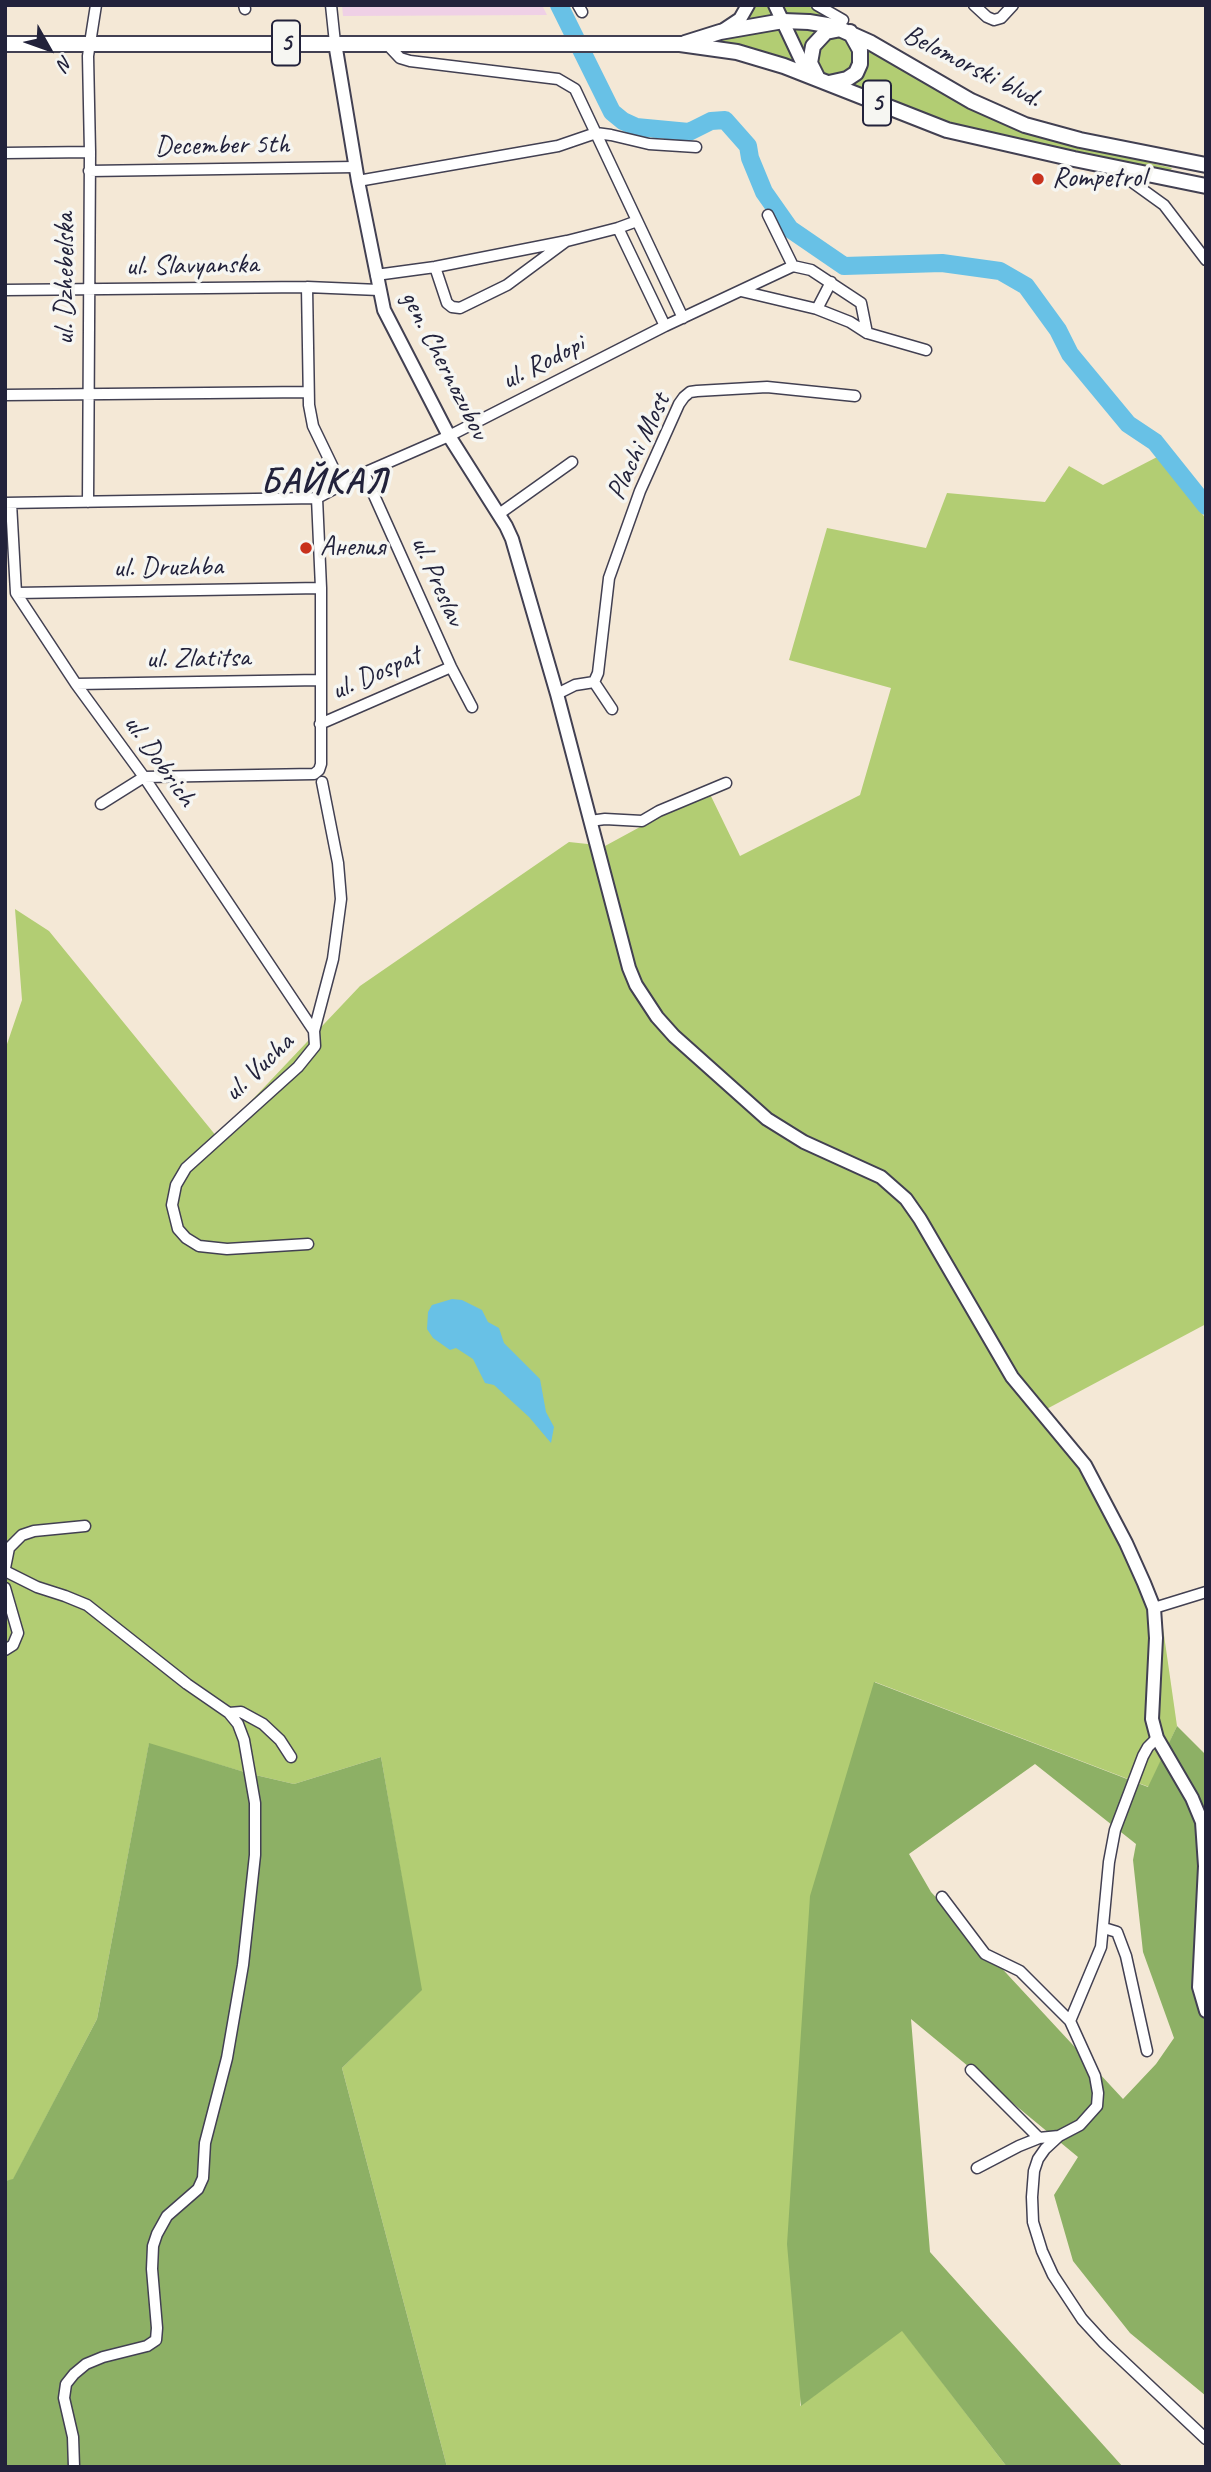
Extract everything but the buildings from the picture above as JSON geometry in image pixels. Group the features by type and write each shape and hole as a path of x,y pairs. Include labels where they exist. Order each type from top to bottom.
{"main road":[{"name":"Belomorski blvd.","path":"680,44 720,32 783,22 845,27 992,111 1045,131 1080,140 1205,163"},
{"path":"845,27 860,50 858,68 847,79 818,79 810,63 813,46 826,32 845,27"},
{"name":"Belomorski blvd.","path":"5,44 89,50 385,42 680,44 749,55 947,130 1110,166"},
{"name":"5","path":"1110,166 1200,185"}],"street":[{"name":"ul. Dzhebelska","path":"88,502 89,50 96,5"},
{"path":"331,5 335,43"},
{"path":"720,32 740,19 748,5"},
{"path":"775,5 818,79"},
{"path":"974,5 987,17 999,19 1013,5"},
{"path":"821,6 845,27"},
{"path":"385,42 400,58 410,61 566,82 580,95 683,318"},
{"name":"gen. Chernozubov","path":"335,43 355,167 384,310 449,436 512,539 557,694 629,968 640,991 657,1017 714,1073 767,1119 804,1142 881,1177 906,1199 1012,1377 1085,1465 1126,1543 1154,1608"},
{"path":"358,181 558,146 596,133 649,144 696,147"},
{"path":"5,153 90,152"},
{"path":"1200,185 1205,163"},
{"path":"1110,166 1164,205 1206,260"},
{"name":"December 5th","path":"89,171 355,167"},
{"path":"768,215 793,266 811,270 861,303 867,334"},
{"path":"376,275 435,267 567,241 618,229 637,221"},
{"path":"618,229 665,326"},
{"path":"435,267 447,303 460,309 507,285 567,241"},
{"name":"ul. Rodopi","path":"8,503 317,498 364,473 449,436 665,326 793,266"},
{"path":"817,309 831,282"},
{"path":"306,288 309,392 313,426 341,484"},
{"name":"ul. Slavyanska","path":"5,289 379,290"},
{"path":"741,291 817,309 850,322 867,334 926,350"},
{"name":"Plachi Most","path":"594,682 598,673 609,579 640,491 684,397 698,391 767,387 855,396"},
{"path":"5,395 309,392"},
{"path":"499,514 572,462"},
{"name":"ul. Preslav","path":"364,473 451,667 472,707"},
{"path":"100,804 144,777 313,774 319,770 321,588 317,498"},
{"path":"8,503 16,593"},
{"name":"ul. Druzhba","path":"16,593 321,588"},
{"name":"ul. Dobrich","path":"16,593 76,684 144,777 314,1031"},
{"name":"ul. Dospat","path":"320,724 451,667"},
{"name":"ul. Zlatitsa","path":"76,684 320,680"},
{"path":"557,694 575,685 594,682 612,709"},
{"name":"ul. Vucha","path":"308,1244 227,1249 199,1246 178,1229 172,1205 176,1185 186,1168 306,1059 315,1046 314,1031 333,959 341,899 338,863 322,782"},
{"path":"590,821 642,821 659,811 726,783"},
{"path":"74,2467 73,2437 64,2398 66,2384 86,2364 147,2346 156,2340 153,2246 167,2216 189,2199 198,2189 202,2178 209,2126 227,2058 246,1942 255,1855 255,1803 249,1758 238,1724 229,1713 187,1684 87,1605 37,1587 5,1570 9,1548 22,1535 34,1531 85,1526"},
{"path":"5,1588 18,1633 13,1645 5,1650"},
{"path":"1206,1592 1154,1608 1156,1638 1152,1708 1157,1738 1192,1798 1202,1822 1205,1866 1199,1987 1206,2011"},
{"path":"229,1713 241,1712 263,1724 281,1740 291,1757"},
{"path":"1070,2021 1097,1961 1104,1928 1109,1862 1115,1830 1143,1756 1157,1738"},
{"path":"942,1897 985,1954 1020,1971 1070,2021 1095,2076 1097,2106 1080,2125 1059,2136 1045,2150 1034,2171 1032,2197 1036,2232 1053,2275 1096,2335 1206,2439"},
{"path":"1104,1928 1117,1932 1126,1956 1147,2051"},
{"path":"971,2070 1039,2138"},
{"path":"977,2168 1039,2138 1059,2136"}],"shaded area":[{"path":"342,5 542,5 547,15 343,16"}],"green space":[{"path":"755,5 771,5 776,15 746,21"},
{"path":"779,5 807,5 825,16 784,15"},
{"path":"780,26 797,65 716,42 716,39"},
{"path":"789,26 820,30 805,60"},
{"path":"835,37 843,38 849,43 854,49 854,65 849,71 843,76 835,77 827,76 821,71 816,65 815,57 816,49 821,43 827,38"},
{"path":"864,46 959,102 1013,127 1058,141 1172,168 1169,172 1110,161 936,120 848,85"},
{"path":"1159,456 1206,519 1206,1324 1041,1412 1085,1465 1160,1607 1177,1726 1149,1787 875,1682 800,2406 902,2330 1007,2467 447,2467 342,2068 421,1990 381,1757 294,1784 149,1744 97,2019 13,2180 5,2181 5,1050 22,1000 15,909 49,931 217,1137 360,986 569,842 597,845 624,942 605,846 708,790 740,856 860,795 891,688 789,660 827,528 926,548 947,493 1045,502 1069,466 1103,485"},
{"path":"874,1682 1148,1787 1177,1726 1206,1755 1206,2396 1130,2333 1073,2261 1054,2195 1078,2157 911,2019 930,2252 1123,2467 1007,2467 902,2331 801,2406 787,2244 810,1896","holes":["1035,1764 1136,1844 1133,1860 1143,1952 1174,2038 1156,2064 1123,2099 931,1892 909,1854"]},
{"path":"149,1743 294,1784 381,1757 422,1990 342,2068 447,2467 5,2467 5,2181 13,2179 97,2019"}],"water":[{"path":"452,1299 462,1300 482,1310 488,1322 499,1328 504,1343 540,1379 546,1412 554,1427 551,1443 529,1417 494,1385 485,1383 473,1359 456,1348 450,1350 433,1338 427,1329 428,1312 432,1305"}],"waterway":[{"path":"559,5 612,112 636,127 689,132 711,121 725,120 748,146 764,192 790,229 844,266 942,263 1000,271 1026,286 1058,330 1070,354 1128,424 1155,442 1206,506"}],"place":[{"name":"Rompetrol","path":"1038,179"},
{"name":"Анелия","path":"306,548"}],"district":[{"name":"БАЙКАЛ","path":"325,483"}]}
